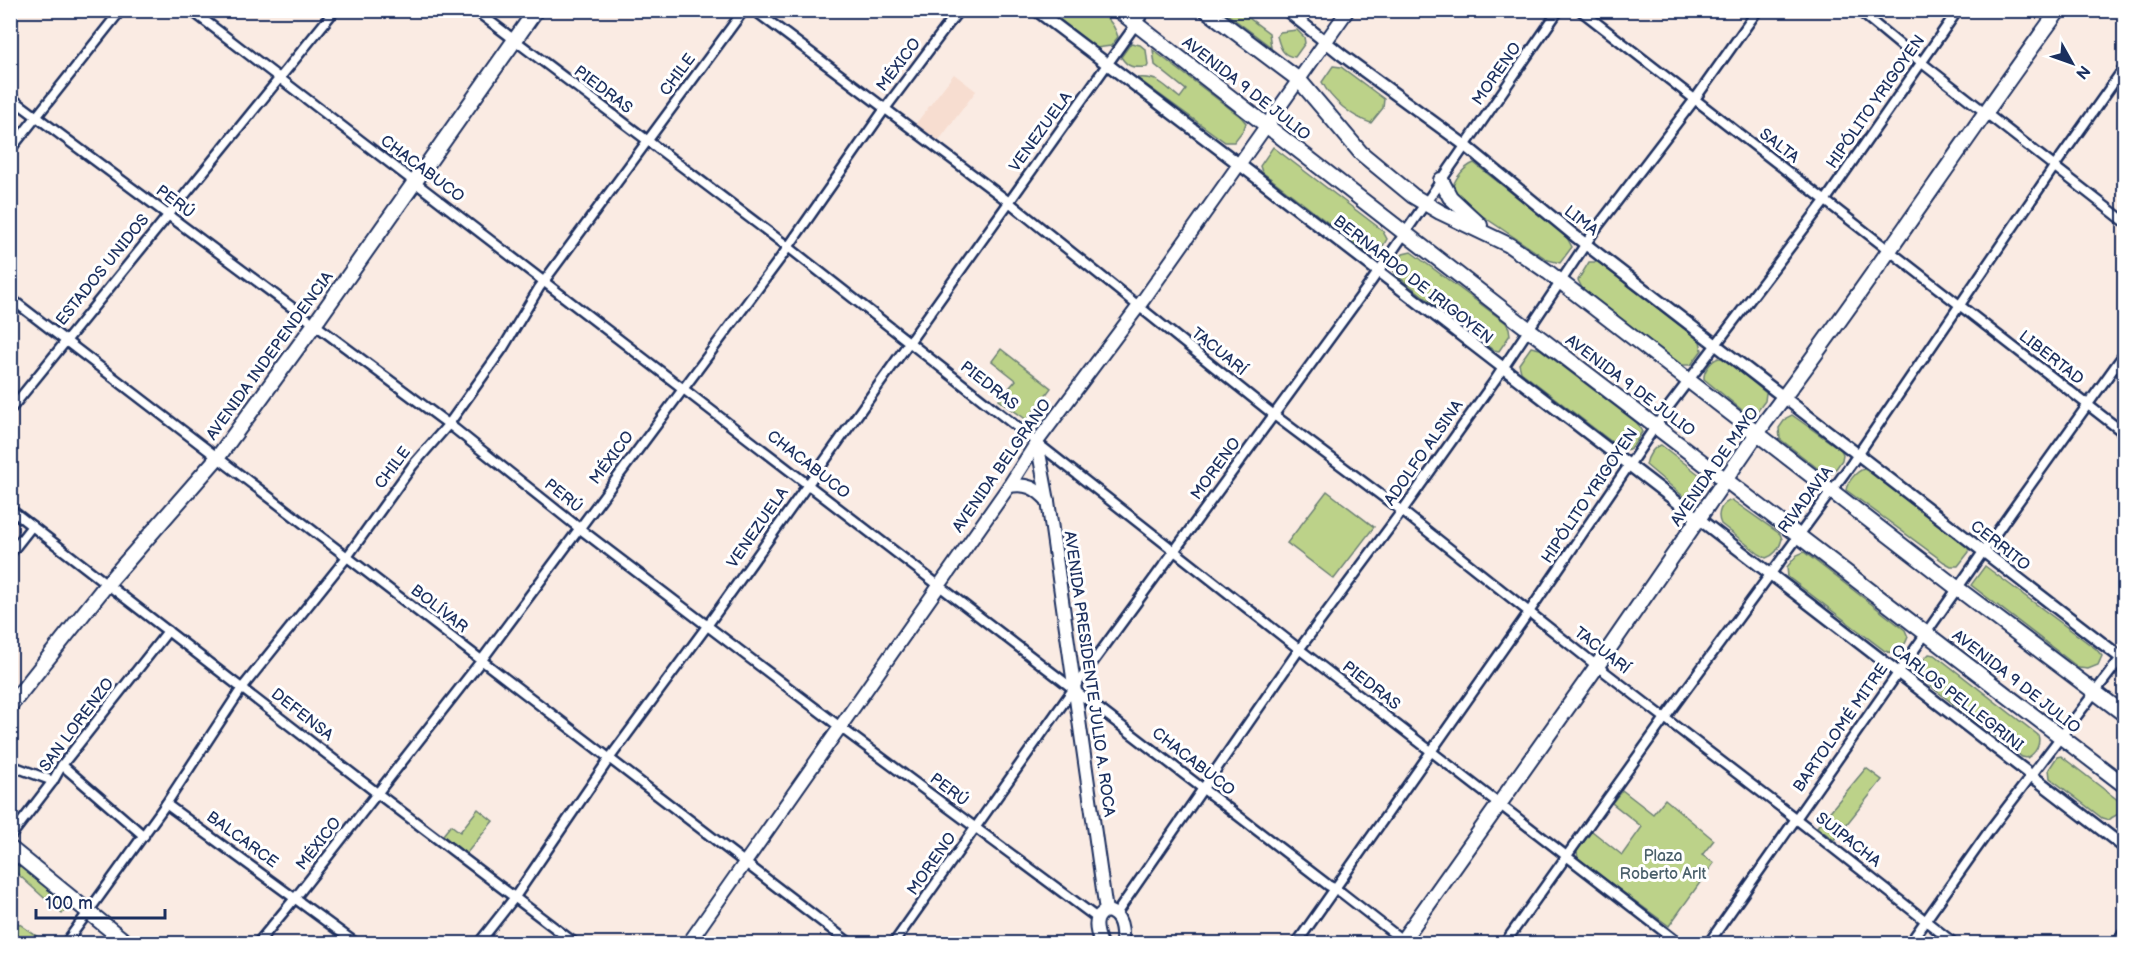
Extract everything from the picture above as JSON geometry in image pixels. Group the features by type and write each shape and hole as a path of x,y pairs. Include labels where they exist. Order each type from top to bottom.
{"main road":[{"name":"AVENIDA INDEPENDENCIA","path":"10,706 107,584 218,457 536,10"},
{"name":"AVENIDA 9 DE JULIO","path":"1118,10 1529,329 2124,785"},
{"name":"AVENIDA 9 DE JULIO","path":"1206,10 1299,80 1361,153 1378,169 1425,204 1519,251 2124,714"},
{"name":"AVENIDA BELGRANO","path":"688,944 1009,486 1037,442 1138,306 1348,10"},
{"name":"AVENIDA DE MAYO","path":"1403,942 1725,479 2059,10"},
{"path":"1442,180 1450,197 1492,236"},
{"name":"AVENIDA PRESIDENTE JULIO A. ROCA","path":"1037,442 1048,501 1106,915 1096,928 1101,944"},
{"path":"1009,486 1028,485 1040,492 1048,501"},
{"path":"10,848 128,944"},
{"name":"AVENIDA PRESIDENTE JULIO A. ROCA","path":"1106,915 1121,922 1122,943"}],"street":[{"path":"10,150 121,10"},
{"name":"CHACABUCO","path":"191,10 279,80 1403,942"},
{"name":"ESTADOS UNIDOS","path":"10,410 335,10"},
{"name":"PIEDRAS","path":"474,10 787,246 1299,649 1680,944"},
{"name":"CHILE","path":"65,944 144,836 242,688 347,557 413,465 448,425 503,348 544,281 744,10"},
{"name":"TACUARÍ","path":"754,10 1009,202 1274,415 1402,511 1665,718"},
{"name":"MÉXICO","path":"257,944 482,661 959,10"},
{"name":"BERNARDO DE IRIGOYEN","path":"1036,10 1771,573"},
{"name":"VENEZUELA","path":"478,944 515,897 609,759 910,343 1146,10"},
{"name":"LIMA","path":"1286,10 1466,146 1587,244 1858,454"},
{"name":"MORENO","path":"893,944 1074,688 1405,233 1559,10"},
{"name":"SALTA","path":"1580,10 1959,306"},
{"name":"ADOLFO ALSINA","path":"1106,915 1202,788 1299,649 1402,511 1587,244 1758,10"},
{"path":"1858,10 1986,114 2124,221"},
{"name":"HIPÓLITO YRIGOYEN","path":"1296,944 1529,612 1656,426 1825,201 1958,10"},
{"name":"RIVADAVIA","path":"1504,944 1665,718 1858,454 2124,68"},
{"name":"PERÚ","path":"10,97 448,425 707,626 975,828 1106,915"},
{"name":"BOLÍVAR","path":"10,298 851,944"},
{"name":"LIBERTAD","path":"1959,306 2124,433"},
{"name":"BARTOLOMÉ MITRE","path":"1708,944 2124,354"},
{"name":"CERRITO","path":"1858,454 1983,552 2124,657"},
{"name":"DEFENSA","path":"10,509 576,944"},
{"path":"10,554 32,526"},
{"name":"CARLOS PELLEGRINI","path":"1771,573 2124,847"},
{"name":"SAN LORENZO","path":"10,837 53,781 62,765 168,631"},
{"path":"1909,944 2031,775 2124,657"},
{"name":"SUIPACHA","path":"1665,718 1955,944"},
{"path":"10,765 53,781"},
{"path":"62,765 144,836"},
{"name":"BALCARCE","path":"166,804 296,897 357,944"},
{"path":"2116,944 2124,932"}],"shaded area":[{"path":"954,74 976,91 937,143 914,126"}],"green space":[{"path":"1091,10 1099,13 1107,18 1118,37 1111,46 1096,48 1049,11"},
{"path":"1223,11 1241,11 1269,33 1271,47"},
{"path":"1297,30 1304,37 1305,43 1295,57 1284,53 1277,36 1280,32"},
{"path":"1131,43 1140,45 1146,50 1147,67 1132,66 1121,57"},
{"path":"1153,50 1241,117 1246,123 1234,142 1225,142 1137,78 1156,80 1180,98 1186,90 1155,65"},
{"path":"1333,66 1341,67 1384,99 1383,108 1371,123 1343,107 1326,89 1322,82"},
{"path":"1273,147 1382,230 1387,239 1379,253 1367,253 1262,172 1260,166"},
{"path":"1474,163 1566,236 1572,247 1560,263 1548,260 1463,203 1452,190 1453,186 1463,170"},
{"path":"1411,252 1506,323 1510,335 1499,351 1493,350 1395,274 1393,267 1403,254"},
{"path":"1589,262 1598,262 1700,341 1702,350 1691,365 1680,365 1582,288 1578,280"},
{"path":"1531,347 1540,349 1637,423 1642,432 1634,445 1625,450 1621,449 1521,372 1519,364"},
{"path":"1001,349 1051,388 1027,420 999,400 1016,380 992,361"},
{"path":"1719,358 1724,358 1766,393 1765,401 1756,413 1748,415 1704,379 1708,367"},
{"path":"1792,415 1841,450 1842,460 1833,473 1826,474 1821,471 1780,439 1779,428 1786,418"},
{"path":"1661,445 1705,479 1705,487 1694,501 1690,502 1646,465 1651,453"},
{"path":"1864,469 1968,547 1969,552 1958,566 1951,566 1944,562 1846,490 1852,478"},
{"path":"1327,491 1374,527 1334,579 1287,543"},
{"path":"1732,500 1780,534 1781,542 1772,555 1766,558 1759,554 1721,524 1720,509"},
{"path":"1804,552 1905,630 1908,637 1902,648 1896,652 1885,651 1788,577 1787,567 1797,555"},
{"path":"1985,566 2096,649 2102,656 2098,665 2088,669 2079,668 1971,585"},
{"path":"1929,654 1935,655 2038,735 2038,745 2033,754 2027,758 2022,757 1916,675 1918,665"},
{"path":"2061,756 2124,805 2123,811 2109,820 2102,818 2050,778 2049,769 2057,757"},
{"path":"1866,768 1882,780 1834,840 1817,827"},
{"name":"Plaza Roberto Arlt","path":"1622,790 1653,814 1665,799 1714,840 1702,855 1714,863 1669,926 1578,859 1577,851 1592,831 1622,855 1642,827 1612,803"},
{"path":"478,809 493,821 466,854 443,835 451,825 460,832"},
{"path":"11,857 69,905 62,914 11,868"},
{"path":"11,918 45,942 22,943 11,935"}]}
